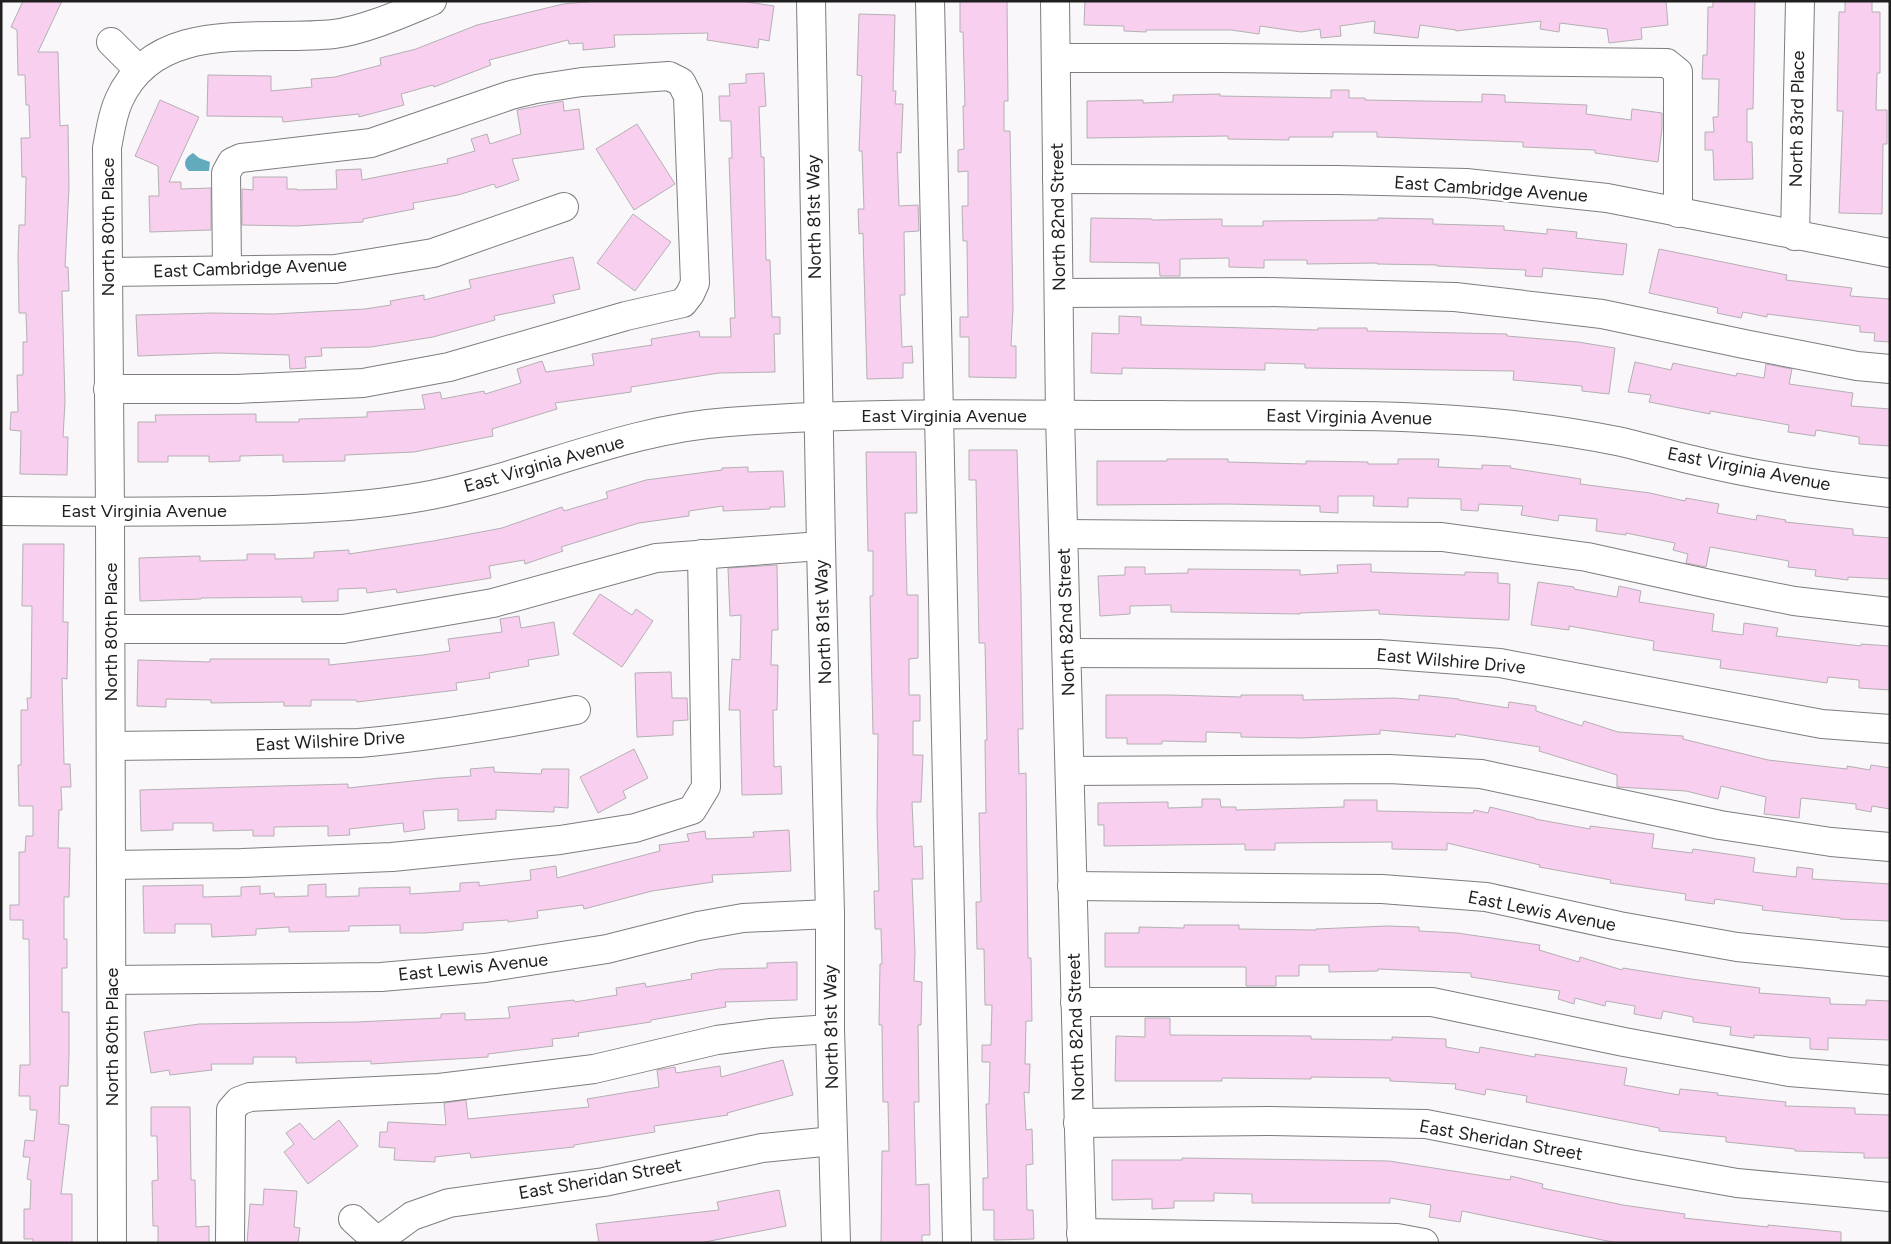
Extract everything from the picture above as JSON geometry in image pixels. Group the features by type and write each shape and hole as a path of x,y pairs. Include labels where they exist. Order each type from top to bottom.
{"street":[{"name":"North 80th Place","path":"112,1243 111,630 107,148 111,121 119,100 130,80 149,61 171,48 221,37 336,34 376,23 432,1"},
{"name":"North 81st Way","path":"811,1 818,417 830,914 830,1029 836,1243"},
{"path":"930,1 941,416 957,1243"},
{"name":"North 82nd Street","path":"1055,1 1060,415 1082,1238"},
{"name":"North 83rd Place","path":"1795,236 1800,1"},
{"path":"111,42 139,70"},
{"path":"1056,58 1667,63 1678,72 1678,212"},
{"path":"108,389 236,389 364,383 449,367 626,316 683,303 695,283 688,96 681,82 669,76 582,82 511,94 371,143 241,158 232,162 226,173 227,270"},
{"name":"East Cambridge Avenue","path":"1057,179 1328,180 1466,183 1607,198 1890,253"},
{"name":"East Cambridge Avenue","path":"108,272 335,269 433,253 564,208"},
{"path":"1059,293 1267,292 1455,297 1602,314 1763,348 1858,366 1890,369"},
{"name":"East Virginia Avenue","path":"1,511 288,510 366,504 428,496 493,482 602,446 663,430 723,422 818,417 1060,415 1414,417 1506,425 1617,441 1703,463 1790,480 1890,493"},
{"path":"1064,534 1442,537 1587,557 1794,601 1890,612"},
{"path":"111,630 343,629 493,603 656,558 821,546"},
{"path":"111,866 242,863 402,856 560,840 634,828 692,810 706,787 702,554"},
{"name":"East Wilshire Drive","path":"1067,653 1379,654 1500,663 1822,724 1890,730"},
{"name":"East Wilshire Drive","path":"111,746 359,743 474,728 576,710"},
{"path":"1070,771 1389,770 1481,774 1720,825 1831,842 1890,847"},
{"name":"East Lewis Avenue","path":"1072,886 1382,889 1486,897 1619,926 1737,947 1890,962"},
{"name":"East Lewis Avenue","path":"112,980 381,977 485,968 607,949 698,926 743,918 830,914"},
{"path":"1075,1002 1432,1002 1624,1042 1789,1072 1890,1080"},
{"path":"230,1243 231,1110 240,1101 250,1097 439,1088 594,1069 717,1040 771,1033 830,1029"},
{"name":"East Sheridan Street","path":"1078,1123 1267,1121 1426,1124 1635,1165 1737,1182 1890,1197"},
{"name":"East Sheridan Street","path":"376,1242 412,1216 449,1203 604,1182 762,1148 833,1141"},
{"path":"353,1219 376,1242"},
{"path":"1082,1238 1397,1238 1424,1243"}],"water":[{"path":"193,153 199,158 210,162 209,171 189,171 187,169 185,161"}],"building":[{"path":"23,1 62,1 38,52 58,52 60,126 68,125 69,187 65,267 68,267 69,291 62,291 65,402 63,437 68,437 67,475 20,474 21,431 10,430 11,412 18,412 17,375 23,375 23,342 27,342 26,313 19,313 18,255 19,225 25,225 26,177 22,177 21,138 30,138 29,105 26,105 25,75 18,75 17,30 11,27"},
{"path":"596,1 741,1 774,6 769,41 759,39 758,48 707,40 708,33 614,35 615,47 583,50 583,43 569,44 568,40 489,60 491,65 434,87 433,85 401,94 404,105 359,117 359,114 283,122 282,117 207,116 208,75 271,76 271,91 312,87 311,79 335,77 381,65 380,58 416,49 477,25 563,4"},
{"path":"960,1 1007,1 1008,101 1004,101 1004,131 1010,131 1013,309 1011,346 1016,346 1016,378 969,377 969,337 960,337 960,317 968,317 967,241 963,241 962,206 968,206 968,171 958,172 958,150 964,149 963,106 965,106 963,32 960,32"},
{"path":"1085,1 1666,1 1668,25 1641,28 1642,39 1609,43 1607,29 1560,23 1559,32 1540,29 1541,21 1456,31 1420,25 1418,38 1374,33 1375,21 1340,26 1341,36 1321,38 1320,29 1301,32 1260,26 1259,34 1231,30 1146,30 1146,32 1124,31 1124,26 1084,25"},
{"path":"1713,1 1755,1 1753,109 1747,109 1747,142 1752,142 1753,179 1714,180 1713,150 1705,150 1705,132 1714,132 1713,117 1718,117 1719,79 1702,79 1703,55 1707,55 1708,7 1713,7"},
{"path":"1845,1 1872,1 1872,12 1880,12 1880,73 1877,73 1876,110 1887,110 1887,144 1883,144 1882,214 1839,213 1843,111 1837,111 1839,12 1845,12"},
{"path":"859,14 895,15 893,91 896,91 895,104 903,104 901,153 897,152 899,206 918,205 919,231 904,232 905,295 900,295 902,347 912,346 913,363 903,363 903,378 867,379 863,233 859,234 858,209 864,209 862,151 859,151 862,76 857,75"},
{"path":"764,73 766,106 759,107 761,157 764,157 766,260 770,260 772,317 780,317 780,334 774,334 775,372 719,373 631,387 631,392 555,403 557,409 492,429 493,436 414,452 345,455 345,461 283,462 283,455 240,456 240,461 209,462 209,456 168,456 168,462 138,462 138,422 156,422 155,415 256,414 256,422 299,422 299,419 367,417 367,412 425,409 422,395 440,392 442,399 484,391 485,394 521,383 517,369 542,361 546,372 594,365 592,354 652,345 651,339 699,331 700,337 731,337 730,318 735,318 729,158 732,158 731,121 720,121 719,96 730,96 729,84 746,83 746,74"},
{"path":"1331,90 1349,90 1349,98 1365,98 1365,100 1482,102 1482,94 1505,95 1505,102 1587,105 1586,114 1631,120 1632,109 1662,113 1658,162 1595,153 1595,150 1523,147 1523,142 1377,137 1377,132 1333,132 1333,137 1289,137 1289,140 1228,139 1228,136 1087,138 1087,101 1143,100 1143,103 1173,102 1173,95 1220,94 1220,96 1331,98"},
{"path":"160,100 199,117 169,182 181,182 181,189 211,188 211,230 150,232 149,196 159,196 158,166 135,156"},
{"path":"563,101 564,111 579,109 584,149 512,159 519,180 496,188 494,184 458,195 413,203 414,209 363,219 363,222 296,226 242,225 242,189 253,190 253,177 287,177 287,189 337,189 336,170 361,169 362,180 448,163 447,159 475,151 471,139 487,134 490,144 521,134 517,110"},
{"path":"637,124 675,184 634,210 596,149"},
{"path":"633,214 671,242 635,291 597,263"},
{"path":"1091,218 1152,220 1222,219 1222,226 1263,226 1263,221 1378,220 1378,218 1433,219 1433,224 1504,226 1504,230 1547,234 1547,229 1577,232 1576,238 1627,244 1623,275 1543,268 1542,277 1525,276 1526,270 1377,263 1307,264 1307,260 1264,260 1264,268 1229,267 1229,258 1180,259 1180,276 1160,276 1159,263 1090,262"},
{"path":"1659,249 1787,275 1786,280 1852,288 1850,296 1890,299 1890,342 1874,341 1875,333 1860,332 1860,326 1767,314 1767,317 1743,312 1741,318 1717,313 1718,308 1649,293"},
{"path":"573,257 580,289 553,295 555,303 494,316 495,320 433,337 371,347 321,348 322,356 305,357 306,368 290,369 289,355 218,353 138,356 136,315 274,314 365,309 391,305 390,301 424,295 424,300 471,288 469,280"},
{"path":"1119,316 1141,317 1141,325 1318,330 1318,328 1367,328 1367,331 1507,334 1507,336 1578,342 1615,348 1609,394 1582,391 1582,386 1513,380 1514,371 1305,368 1305,364 1265,363 1265,370 1122,368 1122,374 1091,373 1092,333 1119,334"},
{"path":"1635,362 1671,370 1673,363 1736,376 1737,373 1764,378 1766,364 1792,369 1789,384 1853,393 1851,406 1890,409 1890,446 1859,444 1859,437 1816,430 1815,436 1788,432 1789,425 1710,411 1710,414 1649,402 1651,395 1628,392"},
{"path":"969,450 1017,450 1023,729 1018,729 1019,774 1026,773 1028,958 1031,958 1032,1021 1026,1021 1025,1064 1030,1064 1029,1093 1024,1092 1026,1130 1032,1129 1033,1164 1026,1165 1027,1210 1033,1210 1034,1239 994,1240 994,1210 983,1210 983,1178 988,1178 986,1104 989,1104 990,1062 982,1062 982,1045 991,1045 992,1005 985,1005 984,949 977,949 976,902 981,902 979,813 986,813 985,740 987,740 985,643 979,643 976,480 969,480"},
{"path":"866,452 916,452 917,513 905,513 907,595 918,595 918,658 909,659 909,695 920,695 920,721 913,721 913,755 923,755 921,802 912,802 914,847 922,846 923,879 912,879 915,953 914,981 922,982 921,1025 918,1025 919,1102 914,1102 916,1185 929,1184 930,1235 922,1235 922,1243 881,1243 882,1151 889,1151 888,1102 883,1102 882,1025 879,1025 880,964 882,964 881,929 875,929 874,891 879,891 877,817 878,734 873,734 870,596 873,596 873,551 868,551"},
{"path":"1167,459 1228,459 1228,462 1306,464 1306,461 1398,464 1398,459 1439,459 1438,467 1482,469 1482,465 1511,466 1510,468 1581,479 1580,484 1650,493 1685,501 1686,498 1719,504 1717,513 1756,520 1757,515 1786,520 1785,522 1853,529 1853,535 1890,538 1890,579 1848,577 1848,580 1815,576 1816,570 1788,567 1789,561 1710,547 1706,567 1686,563 1688,554 1673,550 1675,543 1626,533 1626,535 1596,531 1597,519 1559,515 1558,521 1521,515 1523,506 1479,504 1478,511 1461,510 1461,499 1408,498 1408,507 1373,506 1374,496 1338,496 1338,513 1320,512 1320,506 1227,504 1097,505 1097,461 1167,461"},
{"path":"748,467 748,472 783,471 785,507 723,511 723,506 689,511 689,516 639,523 561,547 563,551 525,564 524,560 489,566 491,578 397,593 396,589 367,593 366,588 338,589 338,601 302,602 302,597 140,601 139,558 200,556 200,561 247,560 247,554 275,554 275,559 314,558 314,552 349,550 349,554 502,528 562,507 564,511 608,498 606,492 646,480 722,470 722,468"},
{"path":"23,544 64,544 63,622 68,622 67,679 62,678 64,764 70,764 71,787 61,787 62,810 59,810 58,848 70,848 69,897 64,897 64,939 67,939 67,968 62,968 62,1012 69,1012 69,1055 68,1086 60,1086 59,1124 69,1125 61,1194 72,1194 72,1243 33,1243 33,1239 24,1239 24,1209 30,1209 31,1180 27,1179 30,1157 23,1157 25,1140 34,1141 37,1110 30,1110 30,1096 19,1096 20,1065 30,1065 29,939 23,939 23,920 10,920 10,905 19,905 19,852 25,852 26,836 33,836 33,806 19,806 18,765 21,765 21,710 28,710 27,698 31,698 32,606 22,606"},
{"path":"1371,564 1371,572 1465,575 1465,572 1498,573 1498,583 1510,584 1509,620 1379,614 1379,610 1300,614 1171,612 1171,605 1130,606 1130,614 1100,616 1098,576 1125,575 1125,567 1145,567 1145,574 1188,573 1188,569 1300,570 1300,575 1338,573 1337,565"},
{"path":"777,565 778,630 772,630 771,665 778,665 777,710 773,710 774,767 781,766 782,794 742,795 740,710 729,710 732,659 740,660 741,615 730,616 728,568"},
{"path":"1538,582 1574,587 1574,589 1617,597 1619,586 1641,591 1639,602 1714,614 1712,631 1743,635 1744,623 1778,628 1776,636 1861,646 1861,644 1890,646 1890,690 1859,688 1859,680 1828,677 1827,683 1720,668 1721,660 1653,650 1654,641 1569,626 1569,630 1531,625"},
{"path":"600,594 632,615 636,609 653,621 622,667 573,634"},
{"path":"519,616 521,628 554,622 559,655 528,660 529,666 489,673 490,678 456,683 457,690 357,702 356,700 311,700 311,706 284,706 284,702 211,703 211,700 166,699 166,707 137,706 138,660 210,662 210,659 329,659 329,665 423,655 450,651 448,639 502,632 500,619"},
{"path":"671,672 672,698 687,698 688,720 673,721 673,735 637,737 635,673"},
{"path":"1106,695 1241,697 1241,695 1303,695 1303,700 1395,698 1419,700 1419,695 1459,699 1508,708 1509,702 1536,706 1536,711 1582,726 1584,721 1618,732 1683,736 1683,739 1768,760 1847,769 1847,766 1870,770 1871,765 1890,768 1890,809 1872,806 1871,812 1856,809 1856,804 1801,798 1799,818 1764,814 1766,797 1721,786 1718,799 1686,791 1617,787 1617,775 1539,751 1540,747 1456,734 1455,737 1380,730 1380,734 1302,738 1241,737 1241,733 1206,732 1206,742 1162,741 1162,744 1127,744 1127,738 1106,738"},
{"path":"634,749 648,778 623,791 626,798 598,813 580,777"},
{"path":"494,767 494,772 541,774 542,769 569,769 568,808 554,807 554,812 496,810 496,819 458,821 458,809 423,811 425,829 404,832 403,823 349,829 350,835 328,836 328,826 274,827 274,836 253,836 253,830 213,831 213,823 173,823 173,830 141,831 140,790 348,784 348,788 471,776 470,769"},
{"path":"1202,799 1220,799 1221,807 1236,807 1236,810 1344,807 1344,800 1377,800 1377,811 1473,813 1474,810 1488,813 1490,807 1535,819 1590,829 1590,826 1654,834 1652,848 1692,853 1693,849 1755,858 1753,872 1796,877 1797,867 1813,869 1812,879 1890,884 1890,921 1840,919 1762,910 1763,906 1715,899 1714,904 1685,900 1686,894 1610,883 1611,880 1539,867 1540,865 1447,843 1447,850 1392,849 1392,842 1275,843 1275,850 1245,850 1245,844 1104,846 1104,825 1098,825 1098,803 1168,802 1168,808 1202,807"},
{"path":"789,830 791,871 712,875 713,882 652,891 584,909 583,905 537,911 538,918 508,922 508,920 463,923 463,930 400,933 400,925 349,926 349,931 289,932 289,927 256,929 256,935 212,937 211,924 175,924 175,933 144,933 143,886 203,885 203,897 241,896 241,887 260,886 260,894 274,893 275,897 308,896 308,885 326,884 326,897 359,896 359,888 410,887 410,894 460,891 460,883 479,882 479,886 531,880 530,870 556,866 557,878 660,851 659,845 689,841 687,834 705,831 706,839 754,837 753,832"},
{"path":"1184,925 1239,925 1239,929 1316,930 1387,926 1419,927 1419,931 1457,933 1540,945 1539,950 1579,962 1580,957 1622,970 1623,968 1760,988 1759,993 1830,998 1830,1004 1866,1005 1866,1000 1890,1001 1890,1040 1828,1038 1828,1050 1810,1049 1810,1038 1754,1035 1754,1038 1730,1035 1731,1027 1693,1022 1693,1017 1663,1011 1661,1019 1634,1014 1635,1006 1606,1001 1605,1006 1575,998 1574,1004 1558,999 1560,991 1471,977 1471,973 1378,969 1378,971 1329,972 1329,965 1299,965 1299,976 1276,976 1276,986 1246,986 1246,967 1105,967 1105,933 1139,933 1139,927 1184,928"},
{"path":"797,962 797,1000 725,1002 726,1007 651,1020 651,1022 578,1033 579,1036 552,1039 553,1046 488,1054 488,1057 371,1064 371,1061 296,1063 296,1057 253,1057 253,1064 211,1064 212,1070 170,1075 169,1070 151,1073 144,1032 199,1024 357,1022 441,1018 441,1014 465,1013 465,1020 510,1018 508,1007 574,1000 575,1002 617,995 616,988 645,983 646,987 692,979 691,974 719,969 767,968 767,963"},
{"path":"1145,1018 1170,1018 1170,1035 1311,1036 1311,1039 1392,1040 1392,1037 1446,1039 1446,1047 1479,1053 1480,1047 1535,1057 1535,1054 1627,1068 1624,1085 1679,1095 1680,1089 1786,1102 1785,1106 1855,1108 1855,1114 1890,1115 1890,1158 1864,1158 1864,1153 1795,1151 1795,1149 1726,1142 1726,1137 1659,1131 1659,1128 1526,1102 1527,1096 1486,1089 1485,1095 1455,1089 1456,1084 1390,1081 1390,1078 1311,1077 1311,1079 1222,1078 1222,1081 1115,1081 1116,1036 1145,1037"},
{"path":"783,1060 793,1095 727,1113 728,1115 654,1126 655,1132 574,1145 574,1147 471,1158 470,1153 435,1157 435,1162 394,1160 395,1148 379,1147 380,1132 387,1132 388,1122 446,1125 444,1103 466,1100 468,1119 589,1107 587,1099 659,1087 657,1070 675,1067 676,1073 720,1066 721,1077"},
{"path":"151,1107 190,1107 191,1180 195,1180 196,1227 209,1226 209,1243 158,1243 158,1226 153,1226 152,1181 158,1180 157,1136 151,1136"},
{"path":"339,1120 358,1146 308,1184 284,1152 294,1144 286,1133 300,1123 314,1140"},
{"path":"1182,1158 1389,1161 1510,1180 1511,1176 1543,1184 1542,1188 1623,1205 1685,1214 1684,1218 1768,1227 1768,1225 1841,1232 1841,1243 1617,1243 1462,1211 1460,1222 1429,1217 1431,1205 1390,1198 1390,1203 1252,1203 1252,1194 1214,1193 1214,1201 1174,1201 1174,1208 1152,1209 1152,1199 1112,1200 1112,1160 1182,1160"},
{"path":"264,1189 297,1191 294,1227 300,1228 298,1243 247,1243 250,1204 263,1205"},
{"path":"779,1190 786,1226 700,1243 599,1243 596,1224 719,1210 717,1202"}]}
